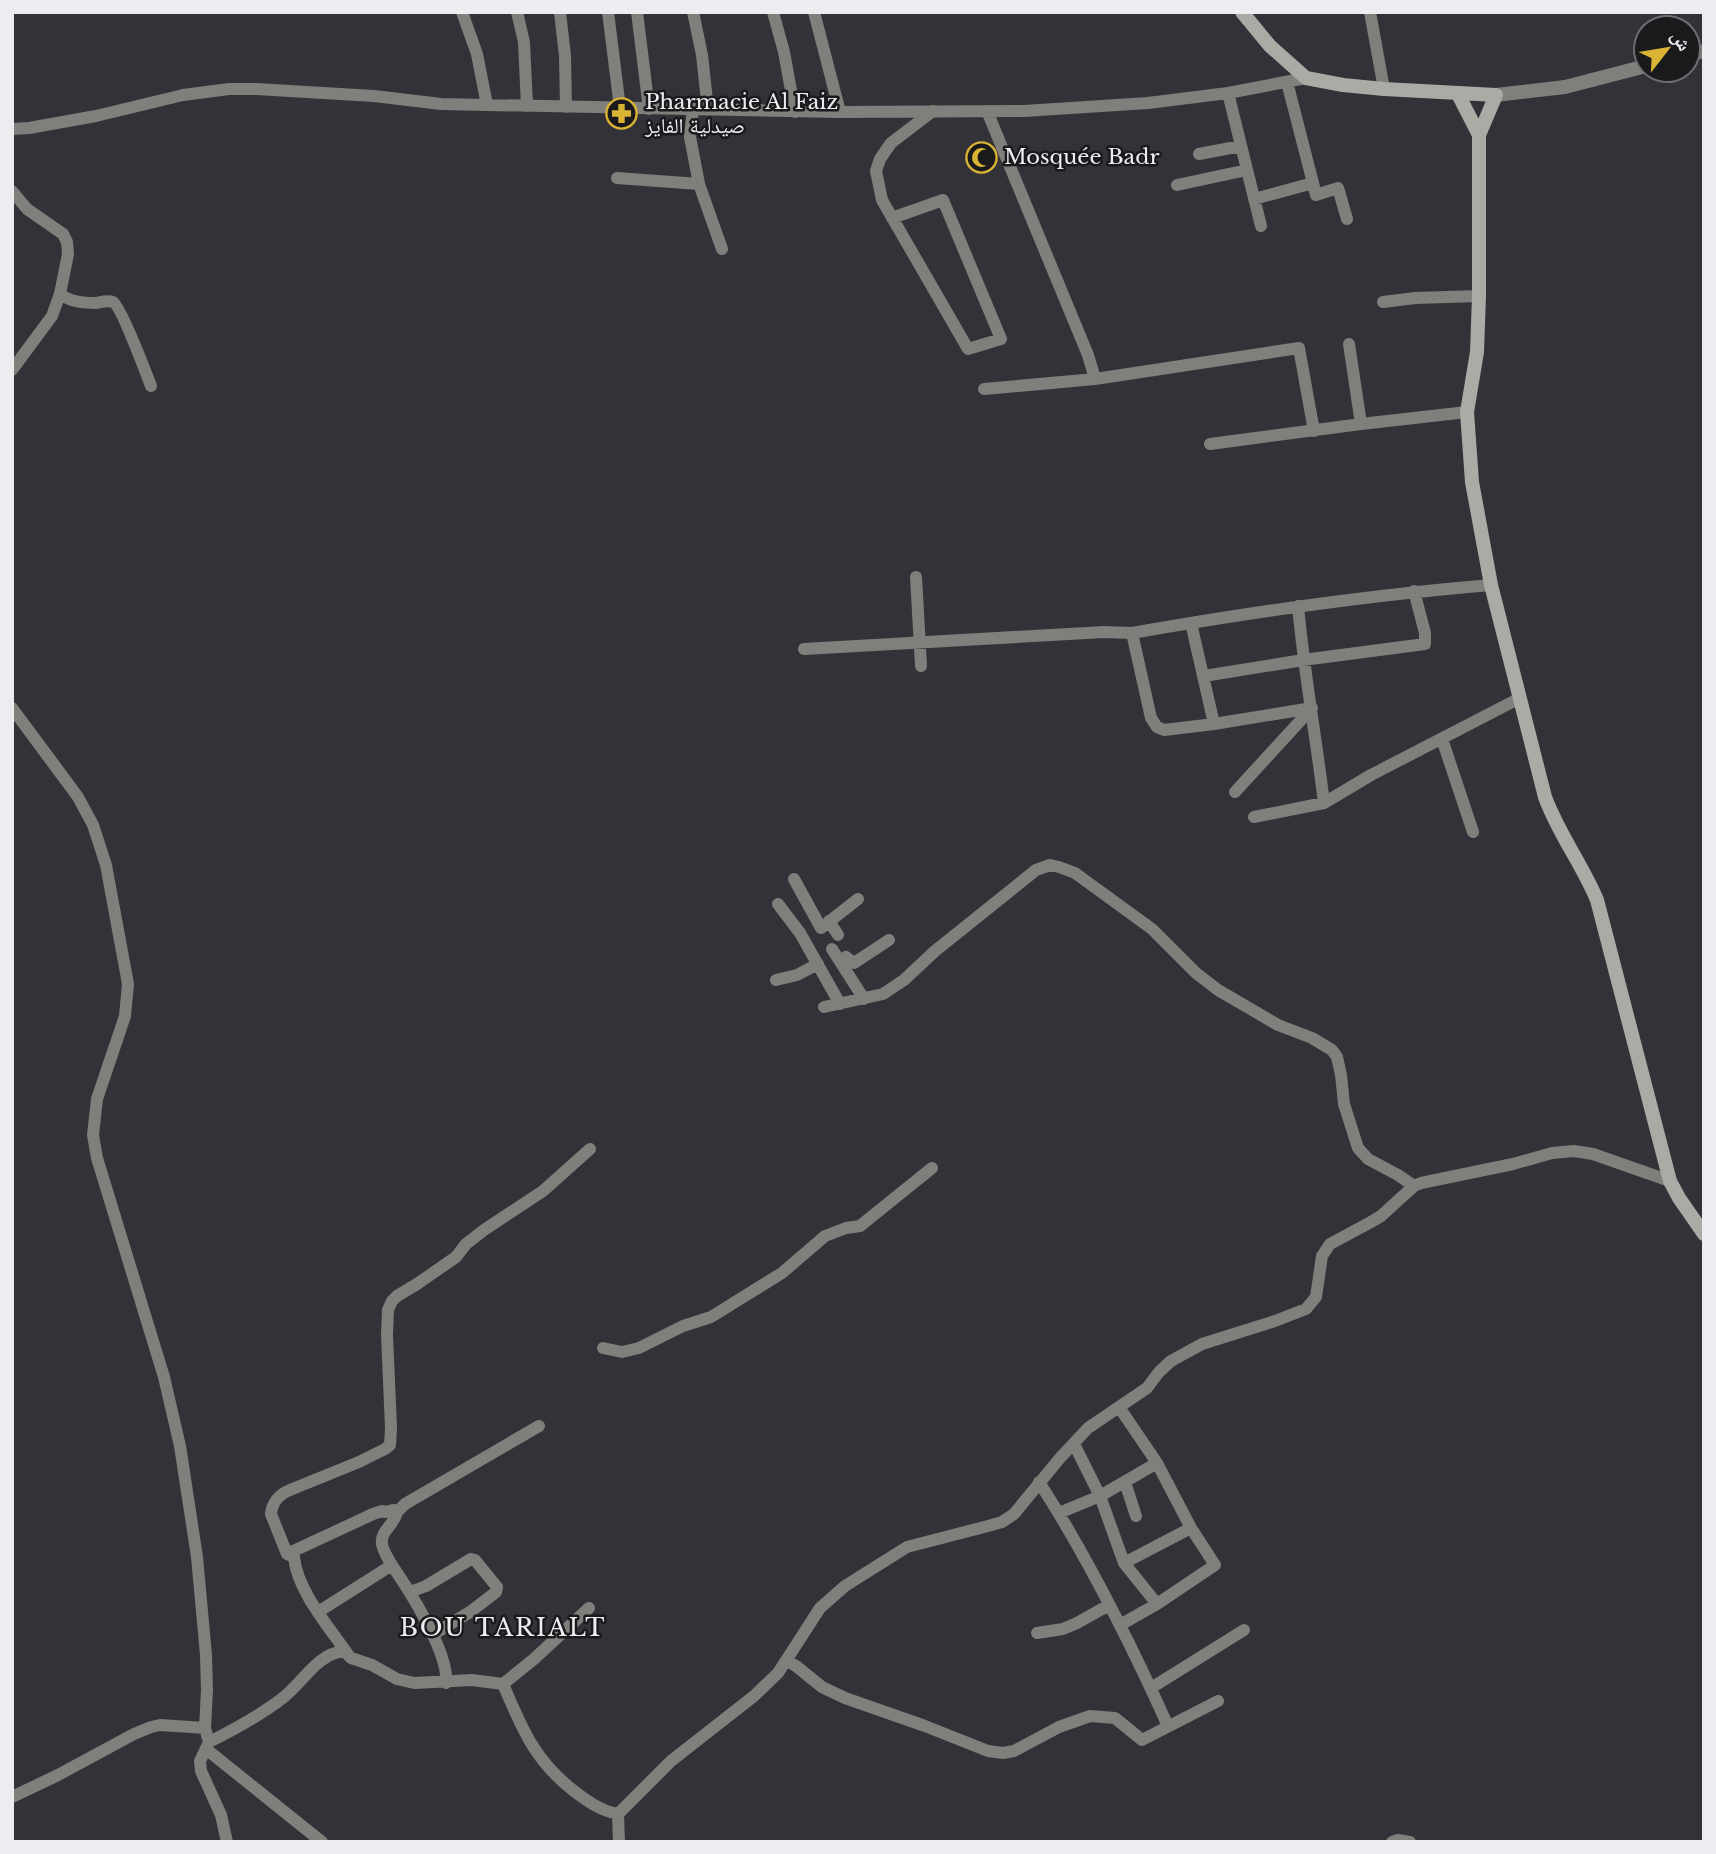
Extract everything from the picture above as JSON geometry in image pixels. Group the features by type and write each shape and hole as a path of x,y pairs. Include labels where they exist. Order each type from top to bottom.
{"main road":[{"path":"1241,12 1270,46 1306,78 1384,89 1496,95 1479,135 1477,352 1467,412 1472,482 1491,584 1549,806 1597,900 1670,1181 1704,1234"},
{"path":"1458,94 1479,135"}],"street":[{"path":"462,12 477,54 488,105"},
{"path":"517,12 524,42 527,106"},
{"path":"560,12 565,56 566,107"},
{"path":"608,12 620,108"},
{"path":"638,12 649,108"},
{"path":"693,12 702,55 708,110"},
{"path":"773,12 795,111"},
{"path":"814,12 840,112"},
{"path":"1370,12 1384,89"},
{"path":"1496,95 1565,87 1632,70"},
{"path":"12,129 96,116 183,94 229,89 374,96 441,104 840,112 1042,111 1148,103 1228,93 1306,78"},
{"path":"1287,82 1316,194 1338,188 1347,219"},
{"path":"1228,93 1261,226"},
{"path":"694,109 690,137 699,184 722,249"},
{"path":"892,218 943,200 1001,339 968,349 892,218 882,200 876,171 880,159 891,143 933,111"},
{"path":"986,111 1088,355 1095,379"},
{"path":"1199,155 1241,146"},
{"path":"1177,185 1247,170"},
{"path":"617,178 699,184"},
{"path":"1254,199 1313,183"},
{"path":"12,191 27,209 59,230 65,238 68,254 55,309 47,324 12,370"},
{"path":"60,294 85,303 115,304 151,386"},
{"path":"1383,302 1479,296"},
{"path":"1349,344 1362,424"},
{"path":"984,389 1095,379 1298,348 1314,431"},
{"path":"1210,444 1467,412"},
{"path":"916,577 921,666"},
{"path":"804,649 1104,632 1132,633 1298,606 1491,584"},
{"path":"1204,676 1424,645 1425,634 1414,591"},
{"path":"1298,606 1303,660 1324,803"},
{"path":"1191,623 1214,724"},
{"path":"1132,633 1152,718 1157,727 1164,730 1312,708"},
{"path":"1254,817 1324,803 1371,775 1520,698"},
{"path":"12,708 78,797 93,825 106,865 128,984 124,1016 97,1099 93,1135 97,1158 164,1377 180,1446 197,1557 207,1678 207,1746 200,1761 201,1771 221,1815 227,1842"},
{"path":"1235,792 1312,708"},
{"path":"1442,740 1473,832"},
{"path":"824,1007 883,994 1035,870 1050,865 1059,867 1075,873 1134,914 1196,973 1218,990 1278,1025 1312,1038 1332,1050 1337,1057 1344,1104 1358,1148 1368,1159 1414,1186"},
{"path":"794,879 821,928 858,899"},
{"path":"778,904 800,933 840,1004"},
{"path":"830,921 838,934"},
{"path":"841,961 846,957 853,963 889,940"},
{"path":"832,949 864,999"},
{"path":"776,980 797,975 818,964"},
{"path":"351,1658 318,1612 298,1574 294,1557 287,1554 271,1514 273,1504 279,1496 290,1490 359,1462 390,1445 387,1335 388,1310 392,1301 456,1256 484,1230 543,1191 590,1150"},
{"path":"619,1842 618,1814 671,1761 779,1673 820,1608 845,1586 907,1547 1002,1522 1019,1510 1088,1428 1147,1388 1159,1372 1184,1353 1202,1343 1306,1309 1316,1297 1322,1256 1330,1244 1381,1216 1414,1186 1574,1150 1670,1181"},
{"path":"603,1348 622,1352 639,1348 683,1326 711,1317 782,1273 825,1236 860,1226 932,1168"},
{"path":"1119,1407 1157,1463 1191,1528 1215,1565 1120,1625"},
{"path":"395,1514 405,1504 539,1426"},
{"path":"1074,1444 1100,1496 1124,1563 1157,1604"},
{"path":"1059,1513 1100,1496 1157,1463"},
{"path":"1040,1482 1120,1625 1168,1726"},
{"path":"1125,1482 1136,1516"},
{"path":"287,1554 382,1511 396,1511 382,1542 445,1662 446,1683"},
{"path":"1124,1563 1191,1528"},
{"path":"410,1592 426,1586 471,1559 475,1560 497,1587 496,1592 470,1612 432,1635"},
{"path":"318,1612 392,1565"},
{"path":"1037,1633 1063,1629 1109,1605"},
{"path":"207,1746 285,1696 329,1655 344,1651 351,1658 414,1684 472,1680 503,1684 589,1608"},
{"path":"1151,1688 1244,1630"},
{"path":"787,1661 822,1687 845,1698 988,1751 1003,1753 1014,1751 1059,1727 1090,1716 1115,1718 1142,1740 1218,1701"},
{"path":"503,1684 514,1713 543,1763 583,1798 610,1813 618,1814"},
{"path":"12,1797 151,1727 160,1725 205,1728"},
{"path":"207,1746 322,1842"},
{"path":"1392,1842 1410,1842"}],"place":[{"name":"Pharmacie Al Faiz صيدلية الفايز","path":"622,114"},
{"name":"Mosquée Badr","path":"981,157"}],"district":[{"name":"BOU TARIALT","path":"503,1628"}]}
